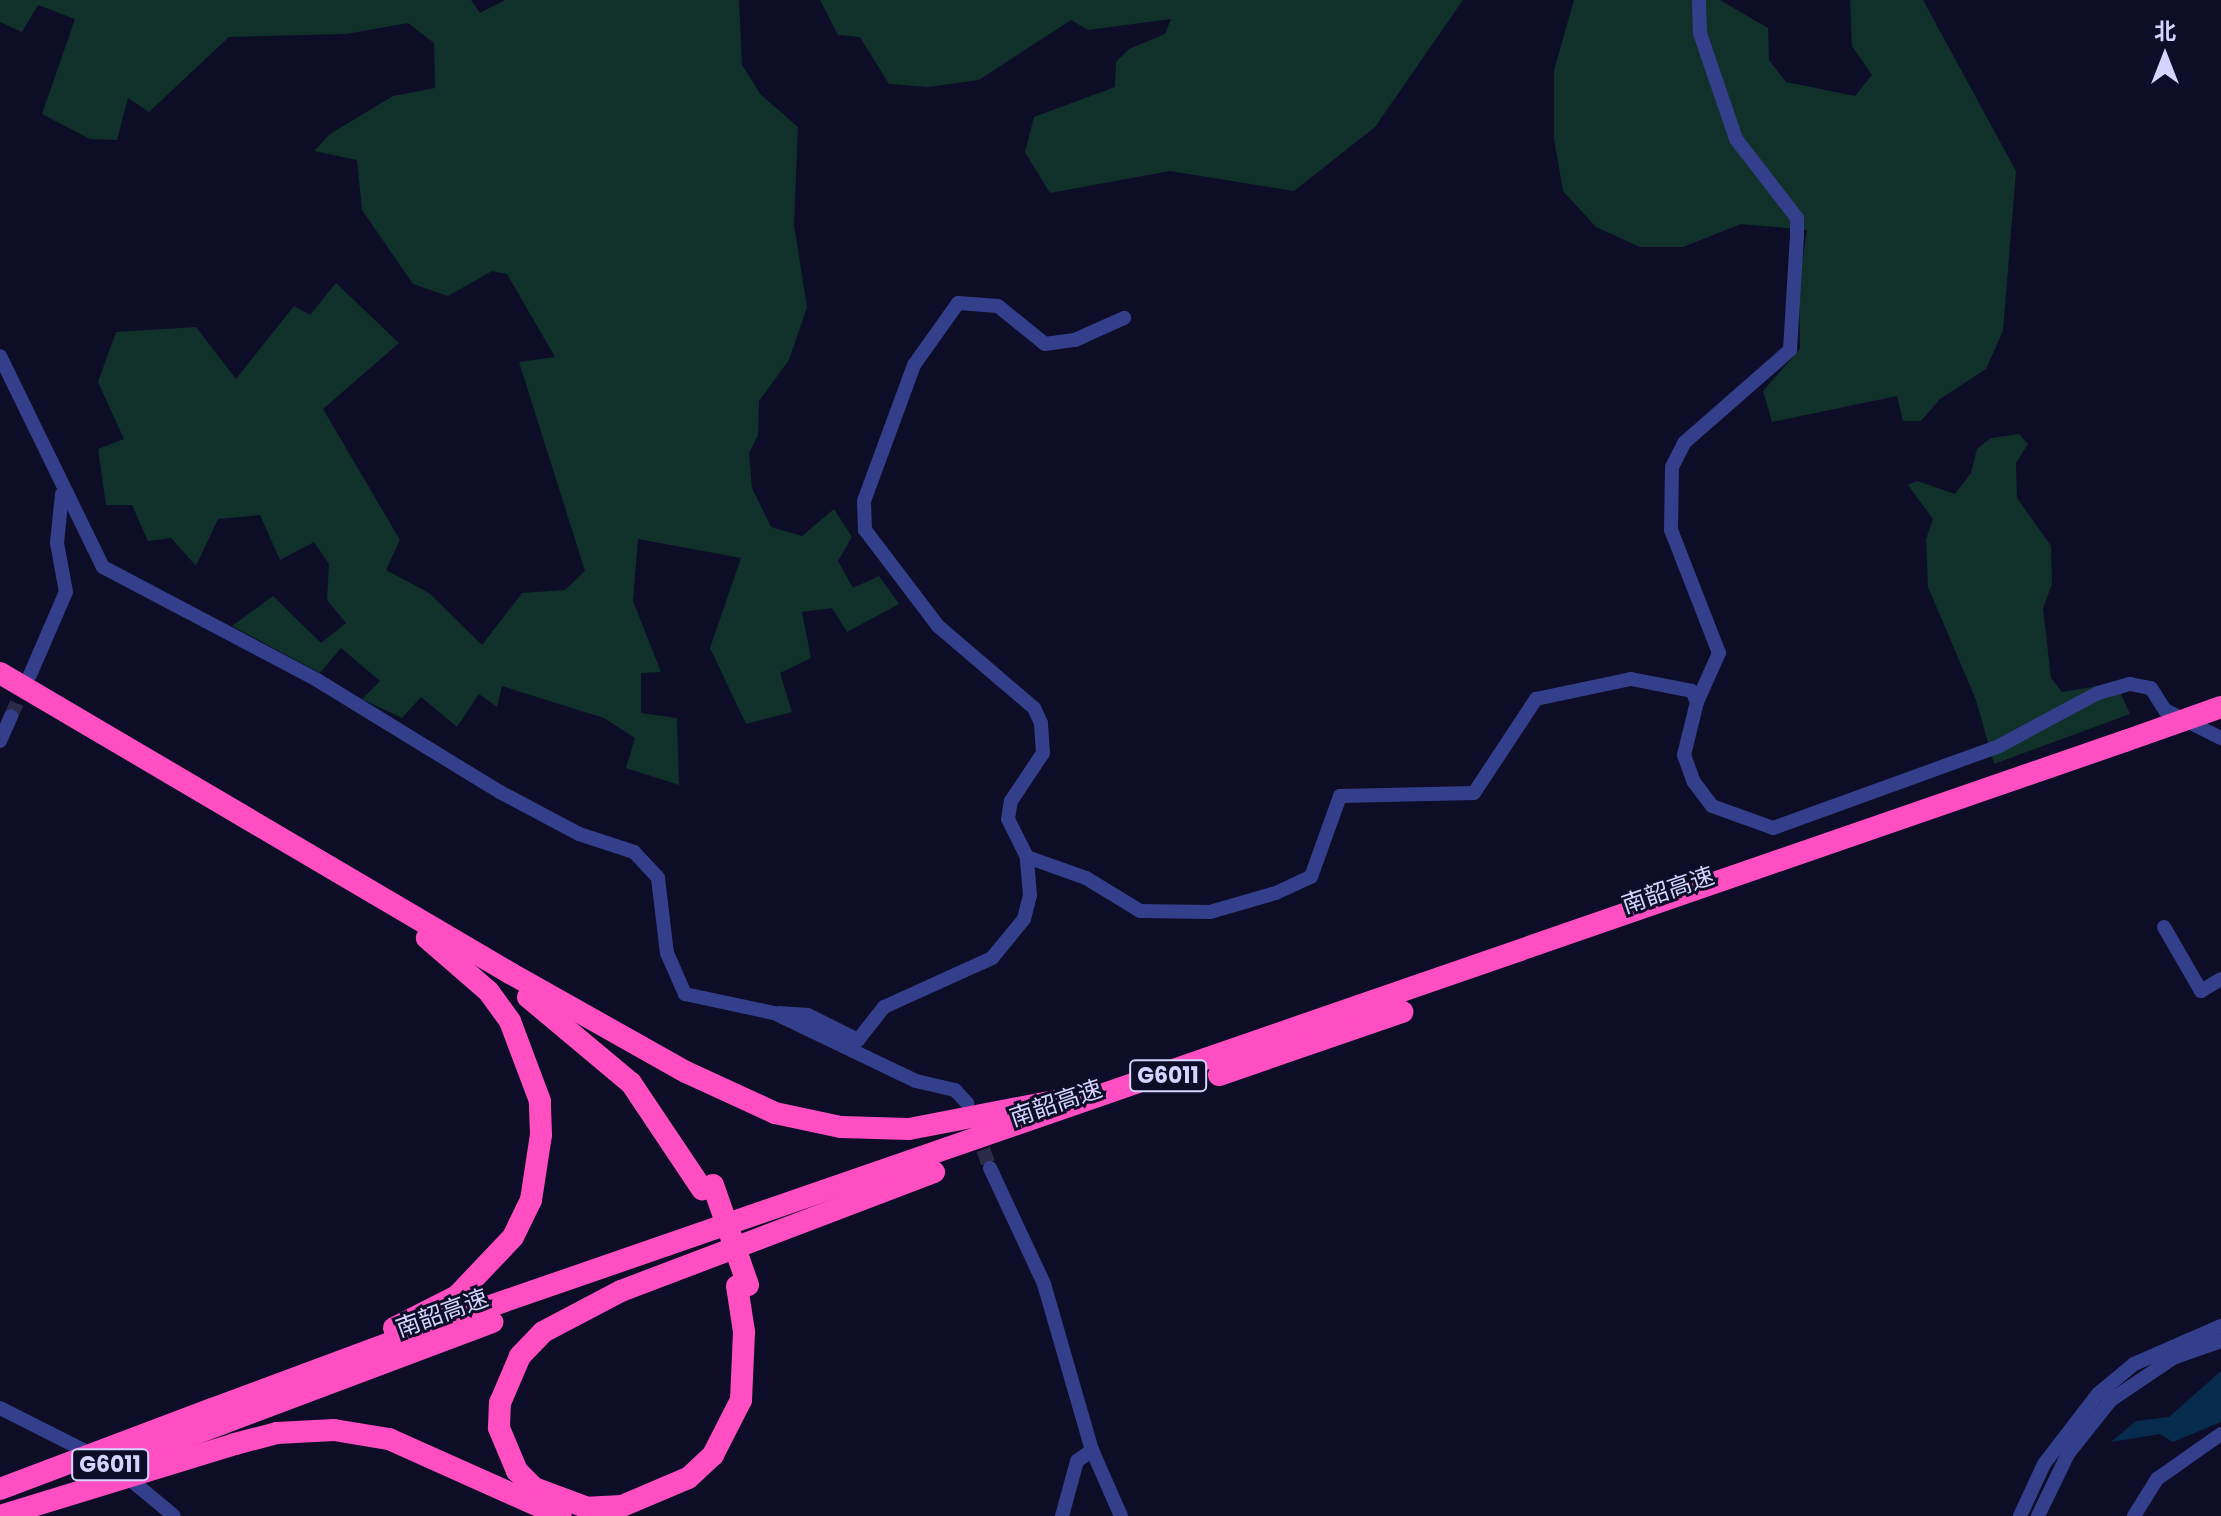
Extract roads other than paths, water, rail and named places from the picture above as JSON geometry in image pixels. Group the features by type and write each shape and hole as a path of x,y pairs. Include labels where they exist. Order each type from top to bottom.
{"highway":[{"path":"0,673 531,984 686,1072 775,1113 876,1130 979,1120 1302,1030"},
{"path":"0,685 397,916 525,995 599,1051 656,1113 707,1187"},
{"name":"南韶高速","path":"211,1412 481,1326 934,1172 2127,748 2221,707"},
{"name":"南韶高速","path":"0,1506 211,1412 476,1311 2127,748 2221,723"},
{"path":"211,1412 404,1324 457,1296 513,1237 531,1200 540,1101 522,1044 488,991 397,916"},
{"path":"531,984 629,1066 681,1131 707,1187 743,1286 757,1372 738,1440 692,1491 636,1516"},
{"path":"743,1286 741,1400 719,1446 688,1478 622,1506 588,1508 534,1488 517,1471 499,1428 500,1403 520,1356 543,1332 621,1291 934,1172"},
{"name":"G6011","path":"0,1489 211,1412"},
{"path":"0,1516 277,1433 334,1430 389,1439 561,1516"}],"street":[{"path":"1699,0 1700,33 1736,139 1797,218 1797,237 1790,350 1696,430 1672,467 1671,530 1719,653 1697,702 1684,755 1694,782 1712,806 1773,828 1999,746 2098,693 2130,684 2151,688 2165,710 2221,738"},
{"path":"0,356 45,443 62,494 103,567 317,680 500,792 579,834 634,852 658,878 667,953 685,994 774,1013 808,1015 848,1038 867,1036 884,1007 967,972 1010,943 1030,895 1027,857 1008,819 1011,801 1043,753 1041,723 1034,708 938,626 865,530 864,501 914,365 958,303 998,306 1045,344 1075,340 1124,318"},
{"path":"30,675 66,592 57,543 62,494"},
{"path":"1027,857 1086,878 1140,911 1210,912 1311,877 1340,796 1474,793 1536,699 1550,692 1583,693 1640,679 1683,685 1697,702"},
{"path":"0,741 11,716"},
{"path":"2164,927 2201,991 2221,979"},
{"path":"774,1013 916,1081 955,1090 967,1103"},
{"path":"990,1168 1044,1284 1092,1450 1121,1516"},
{"path":"2020,1516 2044,1464 2098,1394 2156,1352 2221,1326"},
{"path":"2038,1516 2068,1454 2111,1400 2173,1358 2221,1341"},
{"path":"0,1408 62,1434 144,1487 174,1516"},
{"path":"2134,1516 2157,1479 2221,1434"},
{"path":"1062,1516 1077,1461 1092,1450"}],"water":[{"path":"2221,1371 2221,1422 2173,1442 2160,1434 2111,1442 2136,1421 2169,1417"}],"tunnel":[{"path":"11,716 26,682"},
{"path":"976,1130 990,1168"}]}
